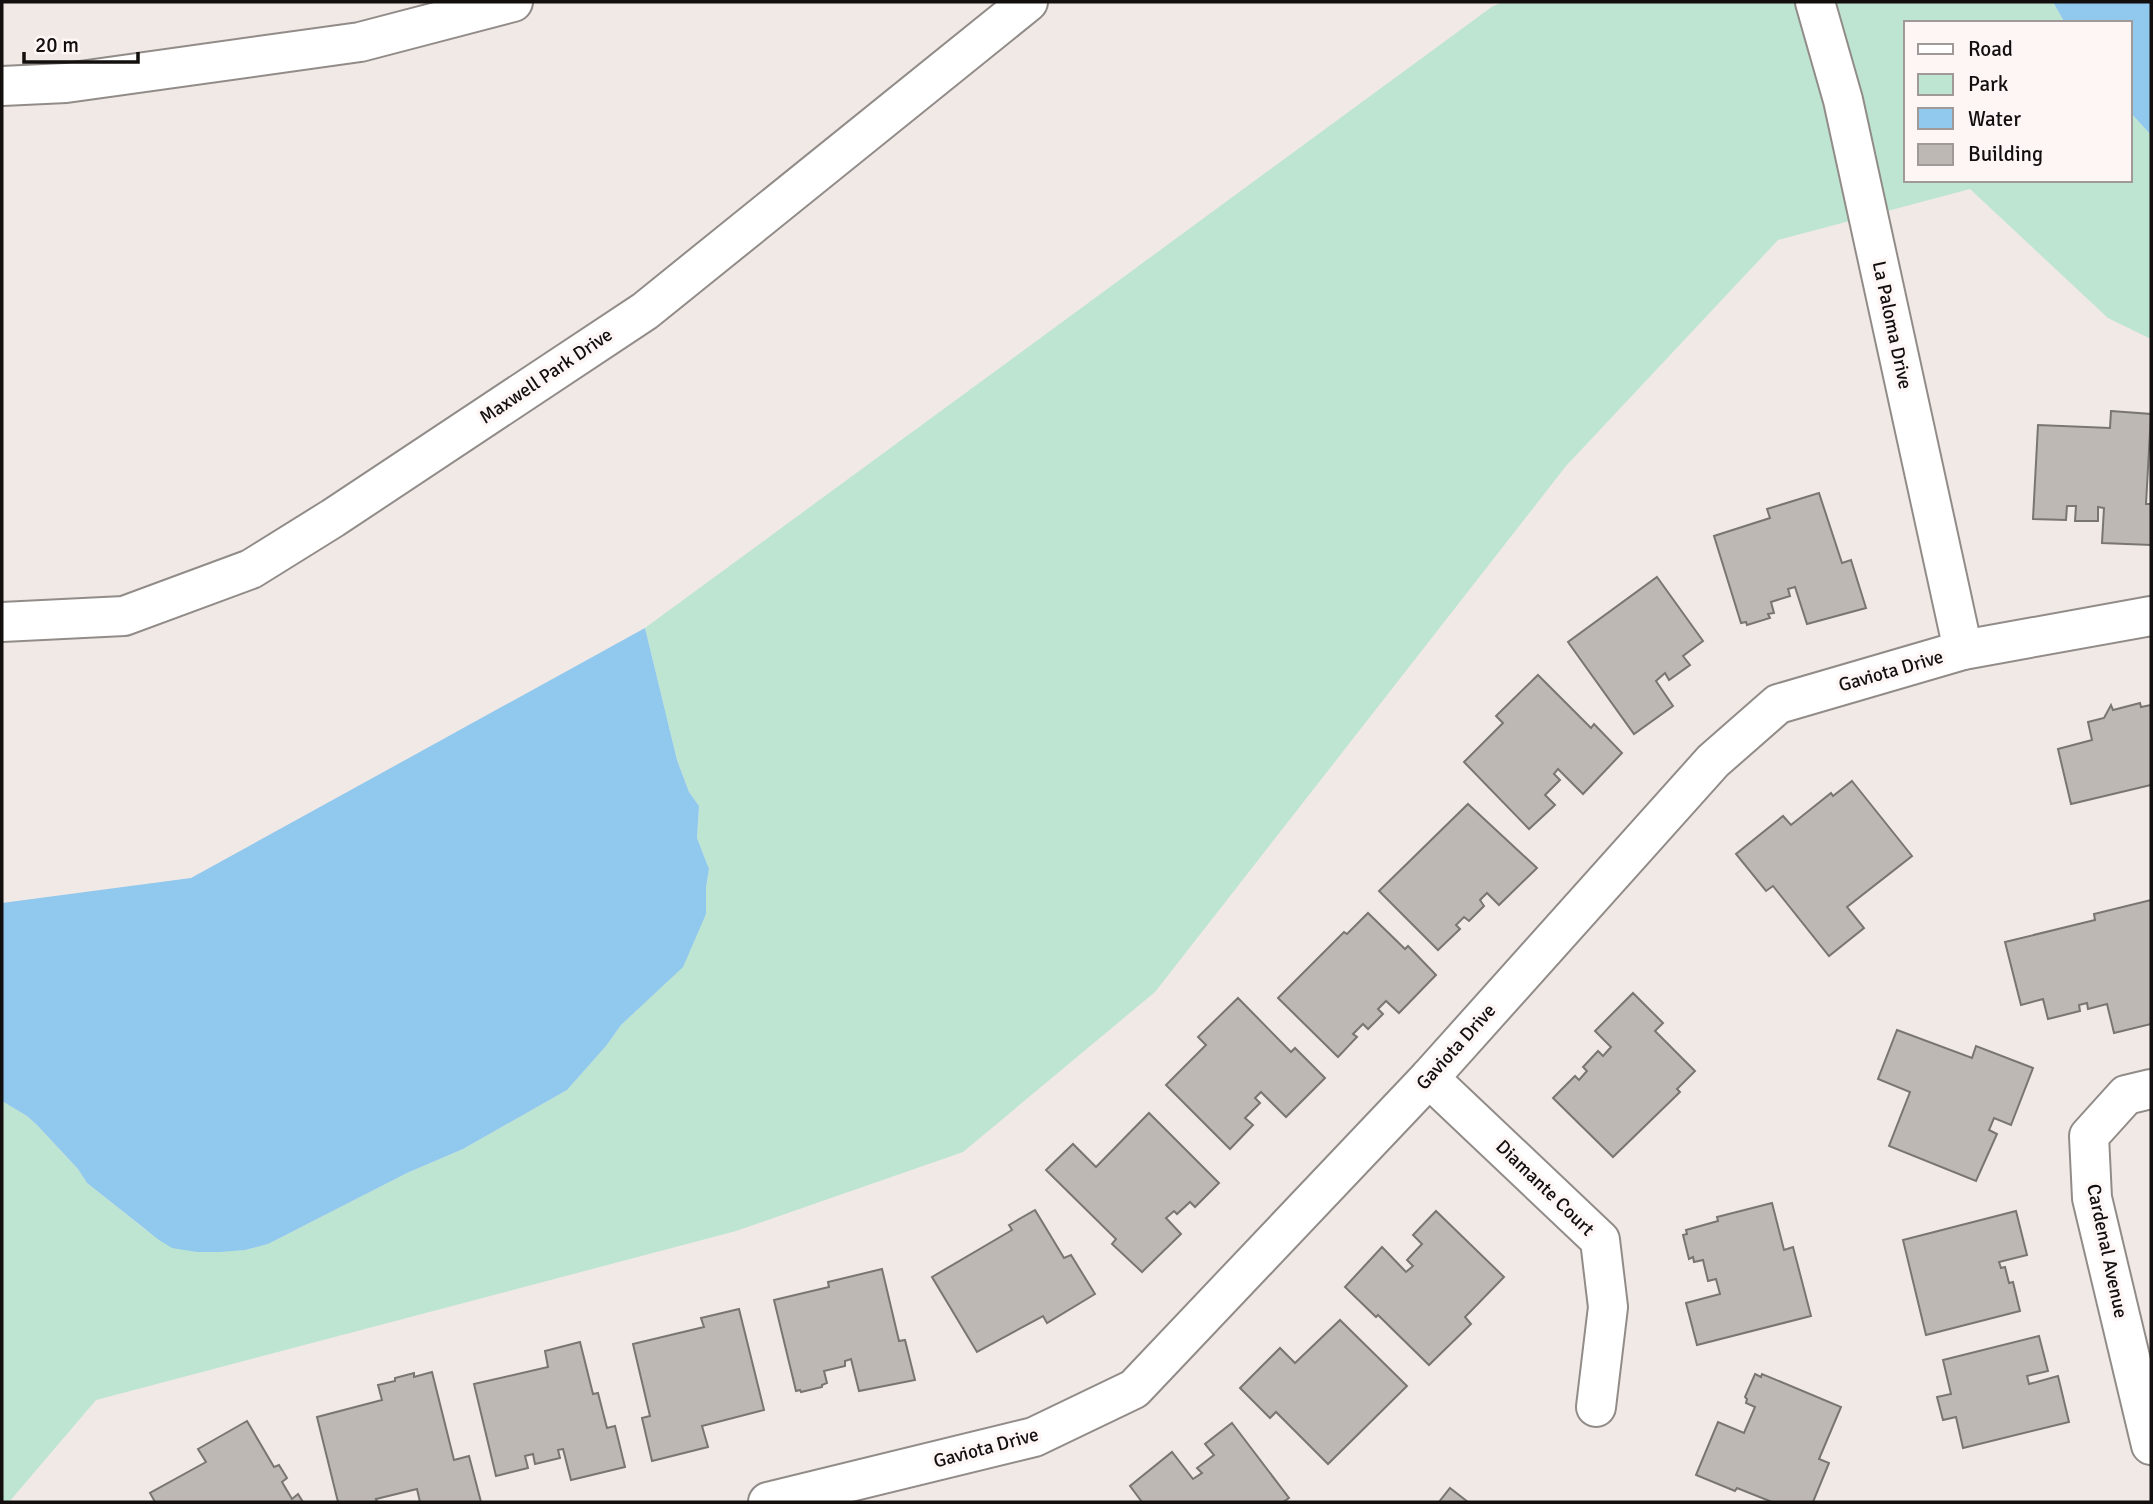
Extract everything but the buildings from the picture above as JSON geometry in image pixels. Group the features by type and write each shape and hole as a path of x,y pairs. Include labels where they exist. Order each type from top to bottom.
{"street":[{"path":"2,86 66,83 360,42 513,2"},
{"name":"Maxwell Park Drive","path":"2,622 124,616 251,569 333,518 645,311 1028,2"},
{"name":"La Paloma Drive","path":"1815,2 1843,100 1963,650"},
{"name":"Gaviota Drive","path":"768,1502 1034,1437 1134,1389 1429,1078 1713,761 1778,704 1963,650 2151,616"},
{"name":"Diamante Court","path":"1429,1078 1600,1240 1608,1307 1596,1407"},
{"name":"Cardenal Avenue","path":"2151,1089 2126,1095 2089,1136 2092,1198 2151,1445"}],"green space":[{"path":"1505,2 2053,2 2064,21 1904,21 1904,182 2132,182 2132,114 2151,135 2151,339 2108,318 1970,189 1778,240 1566,466 1155,992 963,1152 736,1231 96,1400 9,1502 2,1502 2,1101 27,1116 78,1169 87,1183 146,1230 197,1252 245,1250 268,1244 407,1173 463,1149 567,1090 621,1025 660,988 706,914 709,869 697,838 699,806 689,792 677,760 645,628 1493,6"}],"water":[{"path":"2053,2 2151,2 2151,135 2132,114 2132,21 2064,21"},
{"path":"645,628 677,760 689,792 699,806 697,838 709,869 706,914 683,967 621,1025 567,1090 463,1149 407,1173 268,1244 245,1250 220,1252 172,1248 159,1240 87,1183 78,1169 27,1116 2,1101 2,903 191,878"}]}
